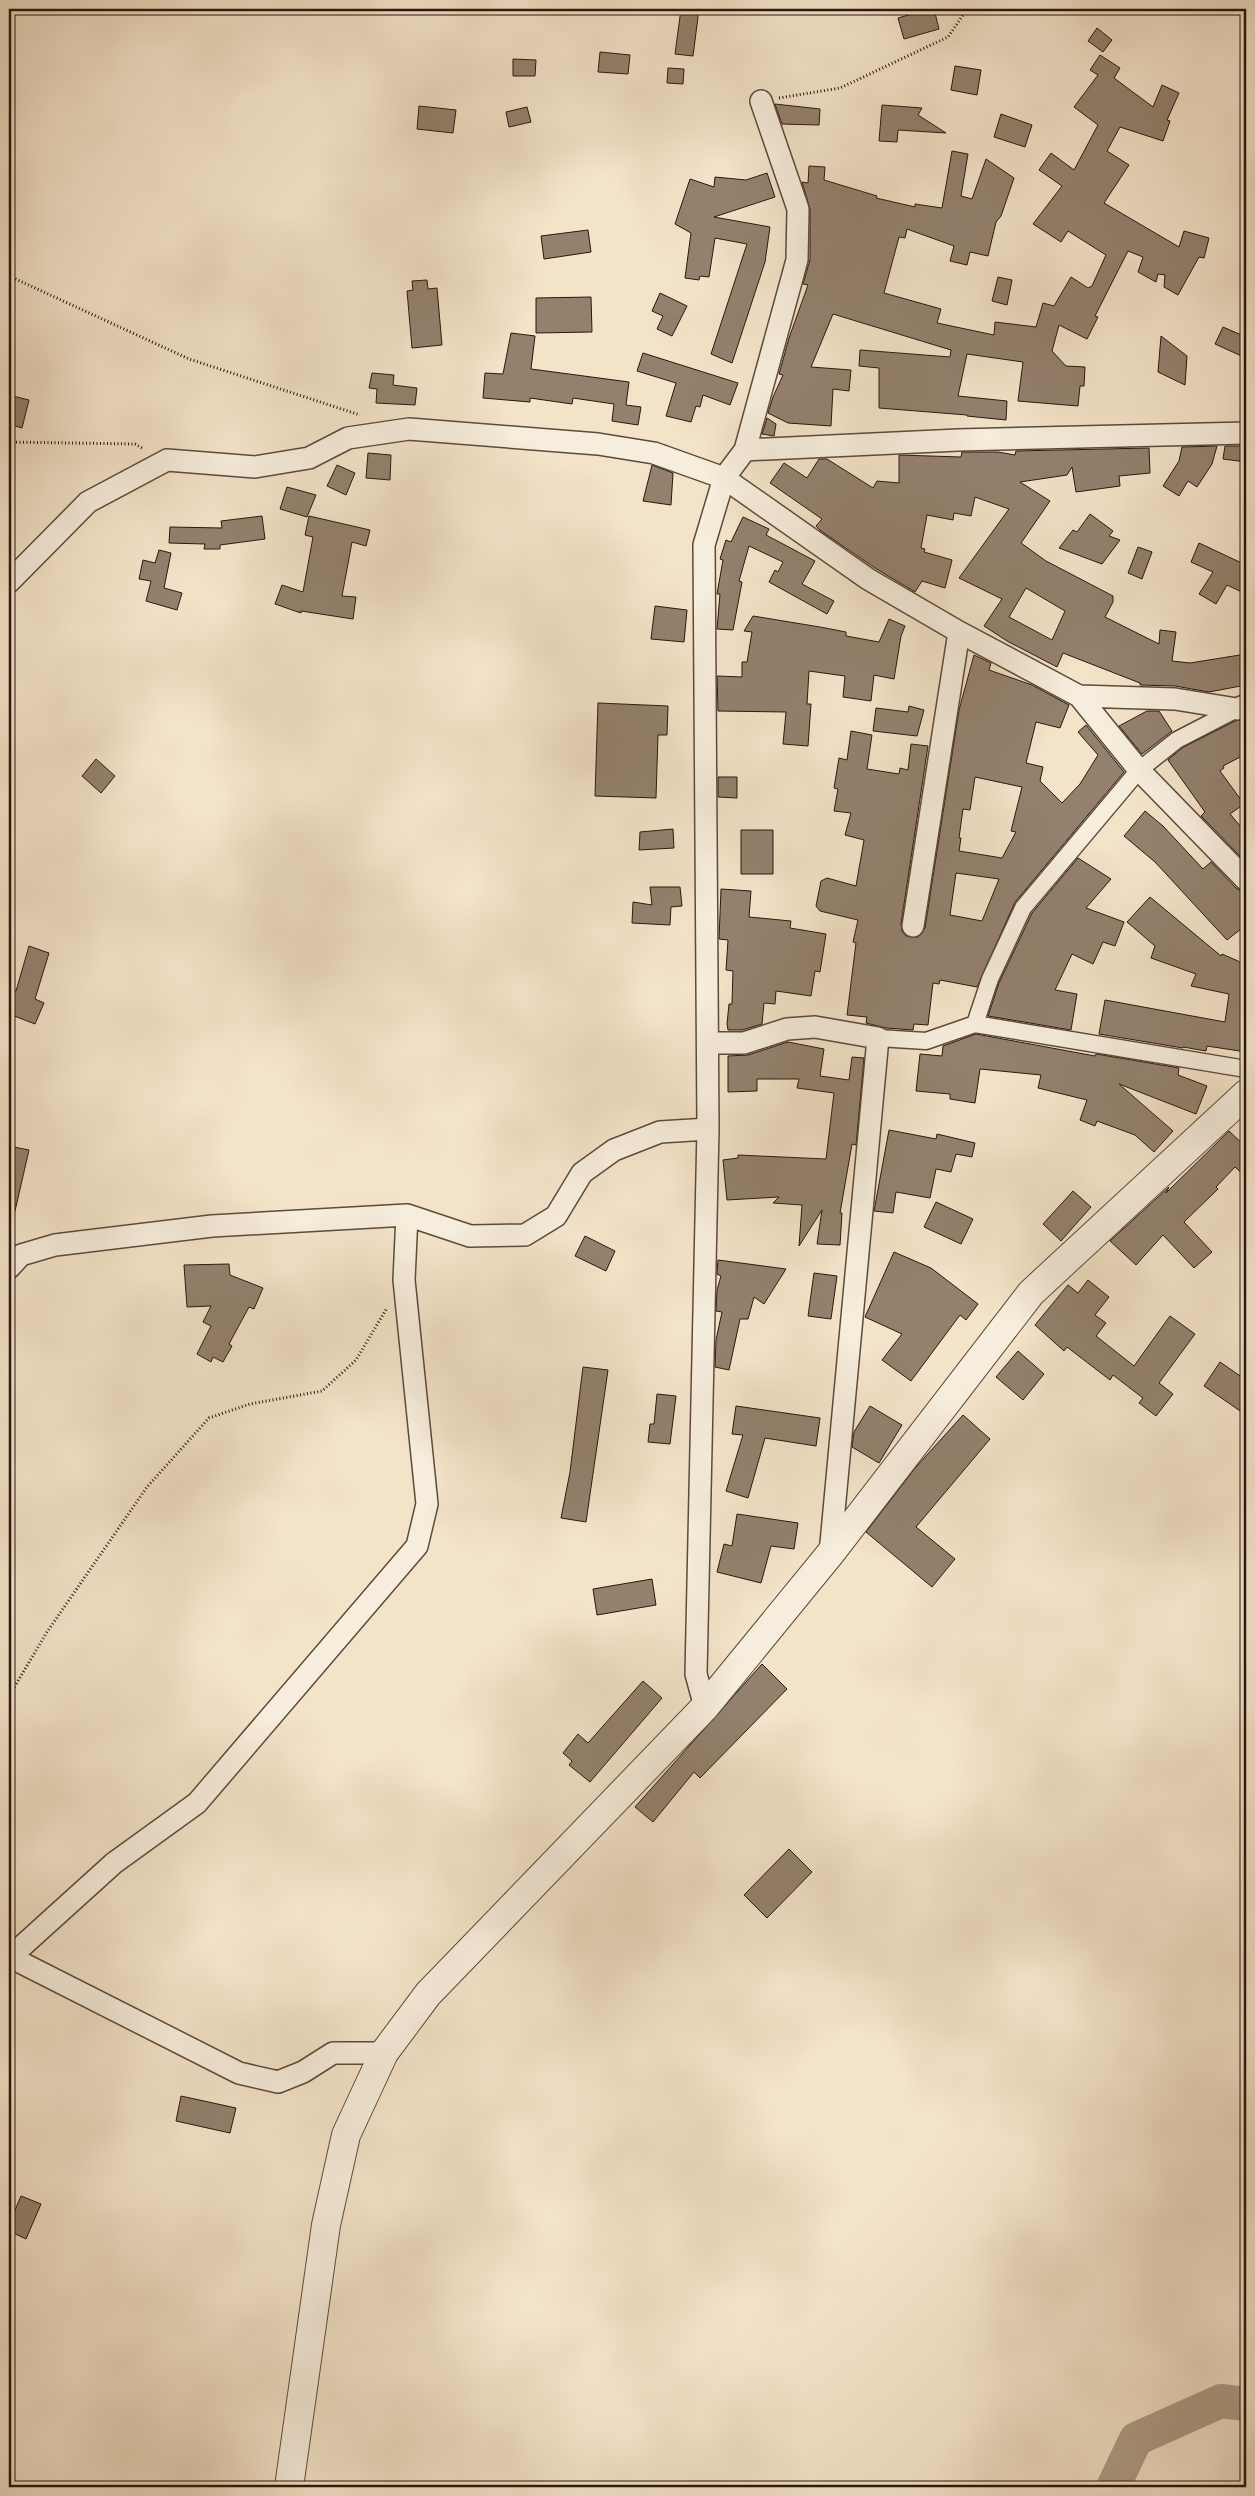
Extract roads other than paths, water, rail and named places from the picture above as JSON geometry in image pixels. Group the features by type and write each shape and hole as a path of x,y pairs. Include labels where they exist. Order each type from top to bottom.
{"street":[{"path":"705,1707 696,1674 708,1129 704,544 724,478 744,450 797,260 798,209 761,101"},
{"path":"9,582 88,502 167,460 254,467 309,458 348,438 408,429 598,444 654,453 724,478 868,578 959,632 1079,696 1138,770 1246,880"},
{"path":"744,450 958,440 1246,433"},
{"path":"913,926 959,632"},
{"path":"1079,696 1175,700 1242,707"},
{"path":"975,1024 990,979 1023,908 1138,770 1177,740 1242,707"},
{"path":"708,1043 744,1044 787,1029 815,1027 878,1038 926,1042 975,1024 1246,1069"},
{"path":"830,1554 878,1038"},
{"path":"289,2487 326,2225 346,2135 384,2053 428,1994 705,1707 830,1554 1031,1293 1246,1094"},
{"path":"9,1268 21,1255 55,1245 212,1226 407,1215 470,1236 525,1235 556,1216 582,1173 614,1150 660,1132 708,1129"},
{"path":"384,2053 333,2053 303,2072 278,2082 239,2073 9,1957 114,1863 197,1803 416,1546 427,1504 404,1280 407,1215"}],"waterway":[{"path":"1113,2487 1136,2439 1221,2401 1246,2404"}]}
